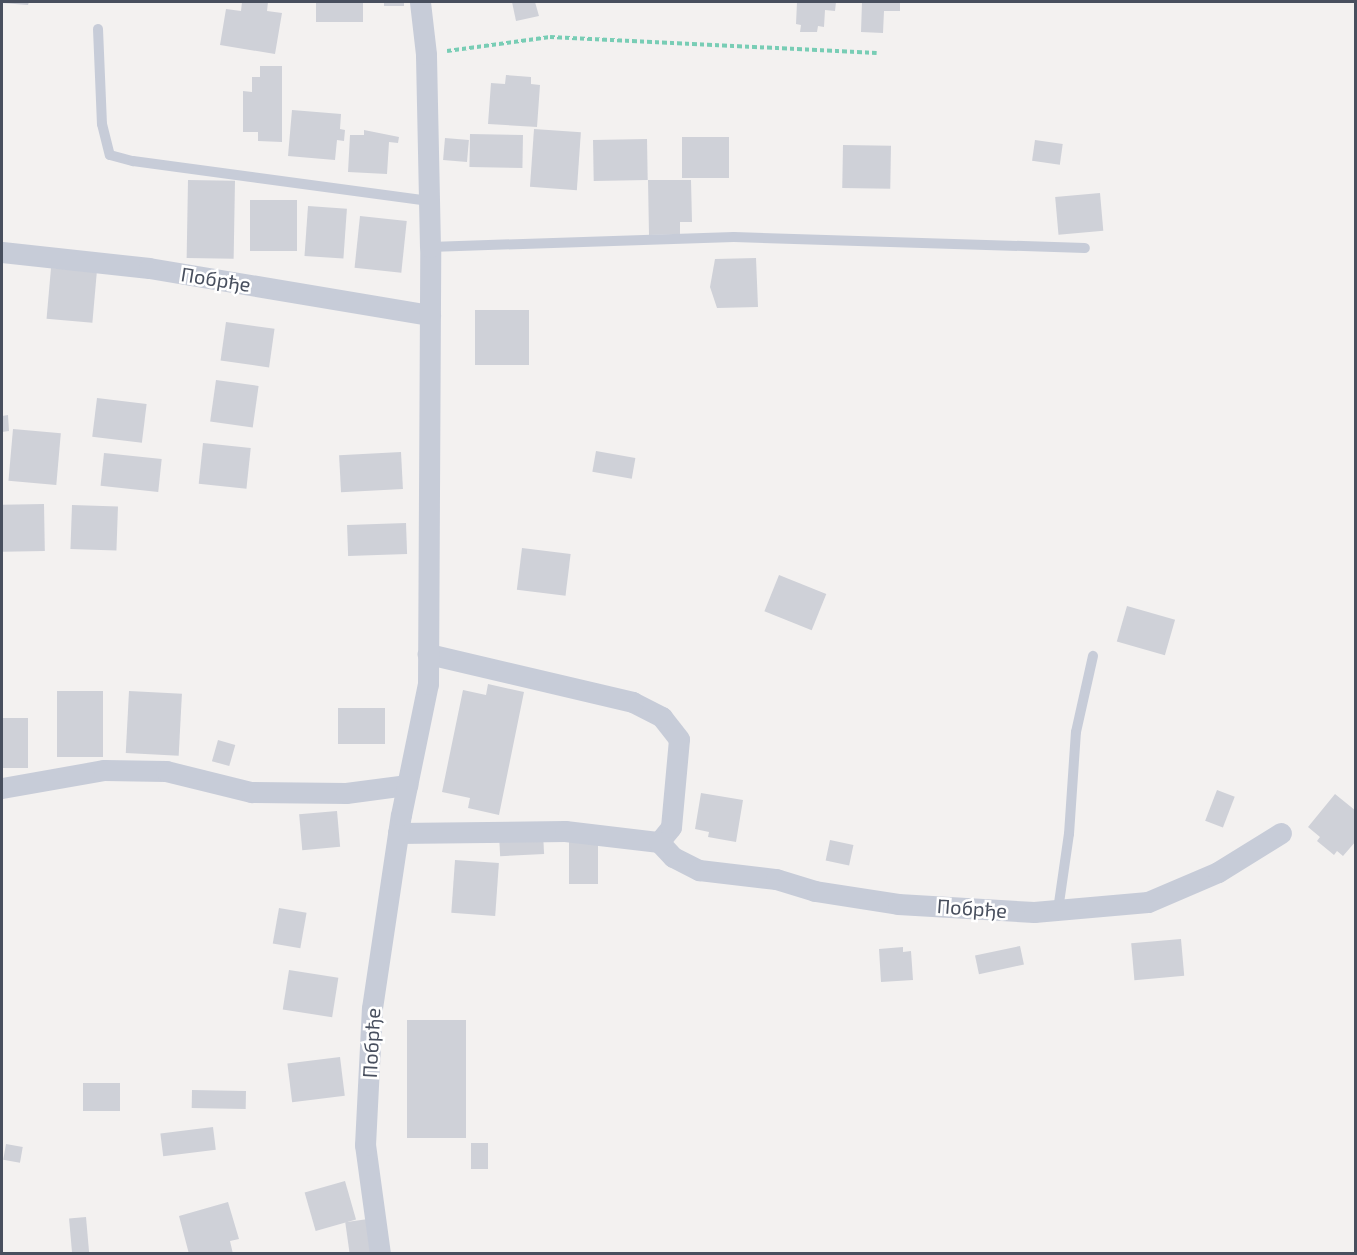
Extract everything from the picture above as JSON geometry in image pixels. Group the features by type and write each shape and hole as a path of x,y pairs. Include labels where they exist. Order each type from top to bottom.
{"street":[{"name":"Побрђе","path":"380,1254 365,1145 372,1008 398,833 428,684 430,247 426,54 420,2"},
{"name":"Побрђе","path":"2,252 149,268 430,315"},
{"path":"398,833 565,831 659,842 671,827 679,739 662,717 633,702 428,654"},
{"path":"2,788 104,770 166,771 251,792 346,793 408,785"},
{"name":"Побрђе","path":"659,842 673,857 699,870 776,879 815,891 898,904 987,911 1058,910 1148,902 1218,872 1281,833"}],"lane":[{"path":"98,29 102,124 110,155 429,201"},
{"path":"430,247 734,237 1085,248"},
{"path":"1058,910 1070,834 1076,732 1093,656"}],"path":[{"path":"426,54 550,37 877,53"}],"building":[{"path":"2,2 29,2 28,5"},
{"path":"242,2 268,2 267,11 282,13 275,54 220,45 226,9 241,11"},
{"path":"316,2 363,2 363,22 316,22"},
{"path":"384,2 404,2 404,6 384,6"},
{"path":"512,2 535,2 539,16 516,21"},
{"path":"797,2 836,2 835,11 825,10 824,27 818,26 817,32 800,32 801,25 796,24"},
{"path":"862,2 900,2 900,11 884,11 883,33 861,32"},
{"path":"260,66 282,66 282,142 258,141 258,132 243,132 243,91 252,92 252,77 260,77"},
{"path":"506,75 531,77 531,84 540,85 537,127 488,124 491,83 505,84"},
{"path":"292,110 341,114 340,129 345,130 344,141 337,140 335,160 288,156"},
{"path":"534,129 581,132 577,190 530,187"},
{"path":"364,130 399,137 398,143 389,142 387,174 348,172 350,135 364,135"},
{"path":"470,134 523,135 522,168 469,167"},
{"path":"682,137 729,137 729,178 682,178"},
{"path":"445,138 469,140 467,162 443,160"},
{"path":"647,139 648,180 594,181 593,140"},
{"path":"1035,140 1063,144 1060,165 1032,161"},
{"path":"843,145 891,146 890,189 842,188"},
{"path":"188,180 235,181 234,259 187,258"},
{"path":"648,180 691,180 692,222 680,222 680,234 649,235"},
{"path":"1100,193 1103,231 1058,235 1055,197"},
{"path":"250,200 297,200 297,251 250,251"},
{"path":"308,206 347,209 343,259 305,256"},
{"path":"360,216 407,221 401,273 355,268"},
{"path":"756,258 758,307 717,308 710,287 715,259"},
{"path":"51,268 97,272 92,323 47,319"},
{"path":"475,310 529,310 529,365 475,365"},
{"path":"226,322 275,329 269,367 221,361"},
{"path":"216,380 259,386 253,428 210,422"},
{"path":"97,398 147,404 142,443 92,437"},
{"path":"8,415 9,431 2,432 2,416"},
{"path":"13,429 61,433 56,485 8,481"},
{"path":"203,443 251,448 246,489 199,484"},
{"path":"596,451 635,458 632,479 592,472"},
{"path":"401,452 403,489 341,492 339,455"},
{"path":"104,453 162,459 158,492 101,486"},
{"path":"44,504 45,551 3,552 2,505"},
{"path":"72,505 118,507 116,551 70,549"},
{"path":"406,523 407,554 348,556 347,525"},
{"path":"522,548 571,554 566,596 517,590"},
{"path":"779,575 826,594 812,630 764,611"},
{"path":"1127,606 1175,620 1165,655 1117,642"},
{"path":"488,684 524,692 499,815 468,808 470,798 442,792 463,690 486,695"},
{"path":"57,691 103,691 103,757 57,757"},
{"path":"129,691 182,694 179,756 126,753"},
{"path":"338,708 385,708 385,744 338,744"},
{"path":"2,718 28,718 28,768 2,768"},
{"path":"218,740 235,745 229,766 212,761"},
{"path":"1217,790 1235,797 1223,828 1205,821"},
{"path":"701,793 743,800 736,842 708,837 709,832 695,829"},
{"path":"1335,794 1356,811 1356,841 1343,856 1337,851 1334,855 1317,841 1320,837 1308,827"},
{"path":"337,811 340,847 302,850 299,814"},
{"path":"543,833 544,854 500,856 499,835"},
{"path":"830,840 853,845 849,866 826,861"},
{"path":"569,841 598,841 598,884 569,884"},
{"path":"455,860 499,863 495,916 451,913"},
{"path":"279,908 307,913 300,948 273,943"},
{"path":"1181,939 1184,976 1134,980 1131,943"},
{"path":"1020,946 1024,965 979,974 975,956"},
{"path":"903,947 903,952 911,951 913,980 881,982 879,949"},
{"path":"289,970 338,978 332,1017 283,1010"},
{"path":"407,1020 466,1020 466,1138 407,1138"},
{"path":"340,1057 345,1096 292,1102 287,1063"},
{"path":"83,1083 120,1083 120,1111 83,1111"},
{"path":"192,1090 246,1091 246,1109 192,1108"},
{"path":"213,1127 216,1150 163,1156 160,1133"},
{"path":"471,1143 488,1143 488,1169 471,1169"},
{"path":"6,1144 23,1147 20,1163 3,1160"},
{"path":"345,1181 356,1219 316,1231 305,1193"},
{"path":"228,1202 239,1239 230,1241 233,1254 189,1254 179,1216"},
{"path":"86,1217 89,1254 72,1254 69,1218"},
{"path":"368,1219 373,1254 350,1254 345,1222"}]}
